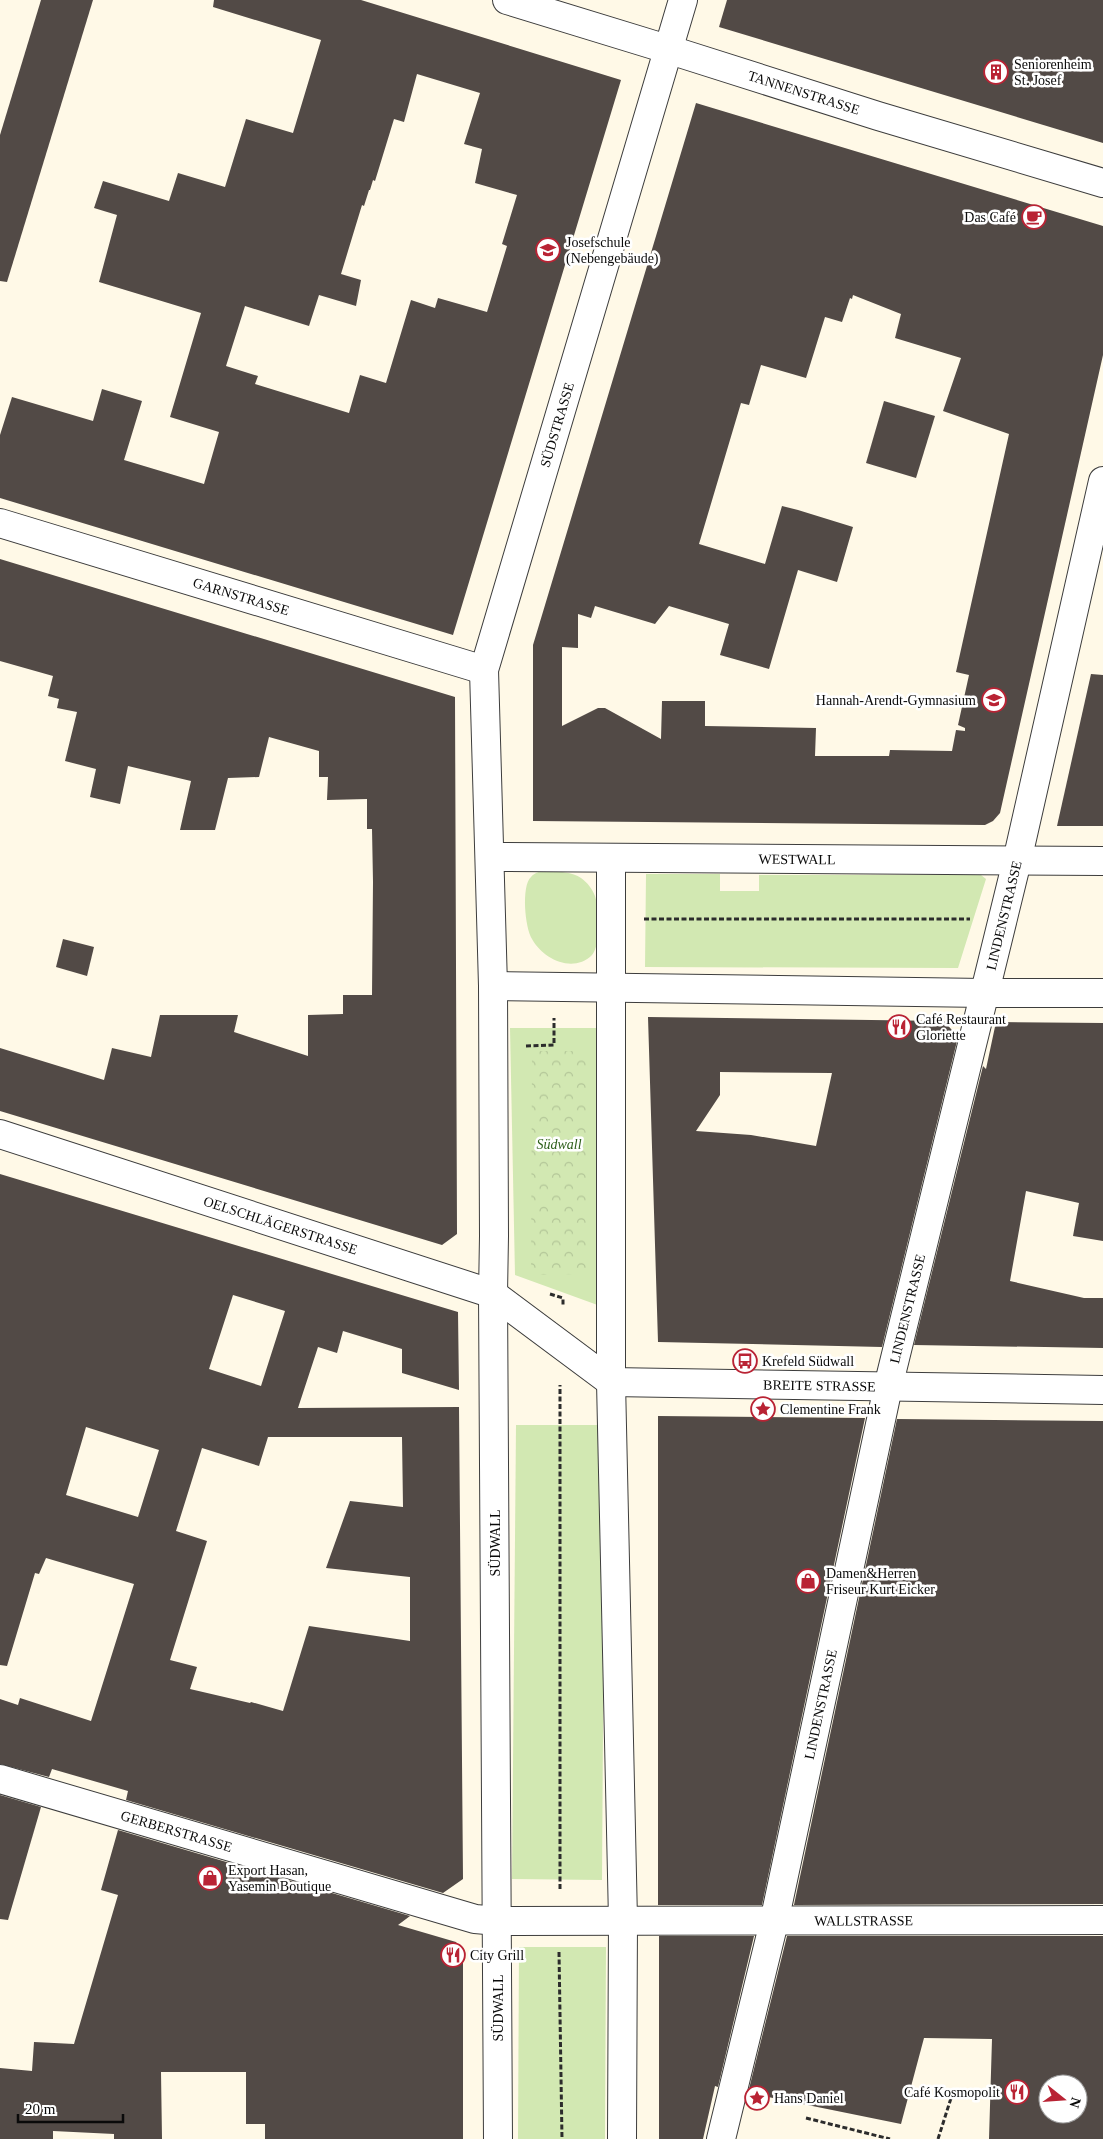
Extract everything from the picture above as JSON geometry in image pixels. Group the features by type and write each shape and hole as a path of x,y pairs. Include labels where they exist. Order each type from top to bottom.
{"street":[{"name":"TANNENSTRASSE","path":"507,0 878,116 1103,183"},
{"name":"SÜDSTRASSE","path":"491,857 484,670 683,0"},
{"name":"LINDENSTRASSE","path":"721,2139 774,1922 888,1387 1017,861 1103,481"},
{"name":"GARNSTRASSE","path":"0,523 484,670"},
{"name":"WESTWALL","path":"491,857 1103,861"},
{"name":"SÜDWALL","path":"491,857 494,986 493,1294 498,2139"},
{"path":"611,858 611,1382 623,1920 622,2139"},
{"path":"494,986 1103,993"},
{"name":"OELSCHLÄGERSTRASSE","path":"0,1134 493,1294 611,1382"},
{"name":"BREITE STRASSE","path":"611,1382 1103,1390"},
{"name":"GERBERSTRASSE","path":"0,1779 462,1916 498,1921 559,1921"},
{"name":"WALLSTRASSE","path":"559,1921 1103,1920"}],"path":[{"path":"646,919 973,919"},
{"path":"553,987 554,1051"},
{"path":"526,1054 526,1045 554,1045"},
{"path":"544,1292 563,1298"},
{"path":"560,1378 560,1880"},
{"path":"559,1921 562,2139"},
{"path":"938,2139 952,2094 988,2095"},
{"path":"806,2118 890,2139"}],"green space":[{"path":"548,870 578,876 588,884 594,894 598,918 597,944 592,955 584,961 568,964 551,958 543,953 530,934 525,907 526,889 528,882 534,874"},
{"path":"646,874 720,874 720,891 759,891 759,875 981,875 986,879 958,968 645,967"},
{"path":"510,1028 600,1028 603,1307 515,1275"},
{"name":"Südwall","path":"532,1051 587,1051 586,1274 531,1275"},
{"path":"516,1425 605,1425 602,1880 512,1879"},
{"path":"519,1947 606,1947 605,2139 518,2139"}],"building":[{"path":"41,0 93,0 7,282 0,281 0,135"},
{"path":"214,0 361,0 621,80 453,635 0,498 0,435 12,397 93,421 102,389 142,401 124,460 204,484 219,432 170,417 201,313 99,282 117,215 94,208 103,181 169,201 178,173 225,187 246,119 293,133 321,40 213,7","holes":["417,74 480,93 464,144 482,149 475,183 517,195 502,244 507,246 487,312 438,298 435,308 411,300 386,383 360,375 349,413 255,384 258,376 226,366 245,306 309,326 319,295 356,306 361,280 341,274 362,205 364,206 373,180 375,181 394,119 404,122"]},
{"path":"727,0 1103,0 1103,143 719,27"},
{"path":"696,103 1103,226 1103,355 1000,813 993,821 985,825 533,821 533,645","holes":["853,295 901,314 895,338 961,358 943,411 1009,434 956,672 969,675 958,725 965,728 965,731 956,730 952,751 890,750 889,756 815,756 816,728 705,726 705,701 662,701 661,739 605,708 598,708 562,726 562,647 578,648 578,614 591,618 595,606 655,624 669,606 729,624 720,655 769,669 798,570 837,582 853,527 782,506 765,564 699,544 741,403 749,405 761,365 806,378 825,317 842,322 850,298 852,299"]},
{"path":"884,401 935,416 916,478 866,463"},
{"path":"0,559 455,697 457,1234 442,1245 0,1111 0,1048 104,1080 112,1048 151,1057 160,1015 238,1015 234,1032 308,1056 308,1015 343,1014 343,995 372,995 373,882 372,829 367,829 367,799 327,800 328,777 319,777 319,751 269,737 259,777 228,778 215,830 180,830 191,781 128,766 120,804 90,797 96,769 65,761 77,712 57,708 59,699 48,696 53,676 0,661"},
{"path":"1091,674 1103,675 1103,826 1057,826"},
{"path":"63,939 94,947 87,976 56,967"},
{"path":"648,1017 944,1021 958,1037 882,1347 658,1342","holes":["720,1072 832,1073 816,1146 751,1135 696,1131 720,1095"]},
{"path":"996,1022 1103,1023 1103,1241 1073,1236 1079,1203 1026,1191 1010,1281 1084,1298 1103,1298 1103,1348 914,1345 983,1066 986,1069"},
{"path":"0,1174 458,1312 459,1390 402,1373 402,1349 343,1331 337,1353 318,1347 298,1408 459,1407 463,1879 443,1893 126,1800 128,1791 52,1769 49,1777 0,1764 0,1699 18,1705 20,1698 91,1721 134,1584 46,1558 39,1574 35,1573 7,1666 0,1665","holes":["233,1295 285,1311 261,1386 209,1369","86,1427 159,1450 138,1517 66,1495","268,1437 402,1437 403,1507 350,1501 326,1568 410,1577 410,1641 309,1626 283,1711 190,1689 197,1667 170,1660 207,1541 176,1531 202,1448 259,1466"]},
{"path":"658,1416 865,1418 762,1905 658,1905"},
{"path":"897,1419 1103,1421 1103,1904 794,1905"},
{"path":"0,1795 41,1807 8,1920 0,1919"},
{"path":"118,1830 410,1916 398,1925 456,1942 463,1953 463,2139 265,2139 265,2124 246,2124 246,2072 161,2072 162,2139 114,2139 114,2134 53,2131 53,2139 0,2139 0,2068 32,2071 34,2042 74,2044 118,1895 101,1890"},
{"path":"659,1936 754,1936 718,2087 715,2086 703,2139 659,2139"},
{"path":"787,1936 1103,1936 1103,2139 989,2139 992,2039 924,2038 901,2124 748,2093"}],"place":[{"name":"Seniorenheim St. Josef","path":"996,72"},
{"name":"Das Café","path":"1034,217"},
{"name":"Josefschule (Nebengebäude)","path":"548,250"},
{"name":"Hannah-Arendt-Gymnasium","path":"994,700"},
{"name":"Café Restaurant Gloriette","path":"899,1027"},
{"name":"Krefeld Südwall","path":"745,1361"},
{"name":"Clementine Frank","path":"763,1409"},
{"name":"Damen&Herren Friseur Kurt Eicker","path":"808,1581"},
{"name":"Export Hasan, Yasemin Boutique","path":"210,1878"},
{"name":"City Grill","path":"453,1955"},
{"name":"Café Kosmopolit","path":"1017,2092"},
{"name":"Hans Daniel","path":"757,2098"}]}
